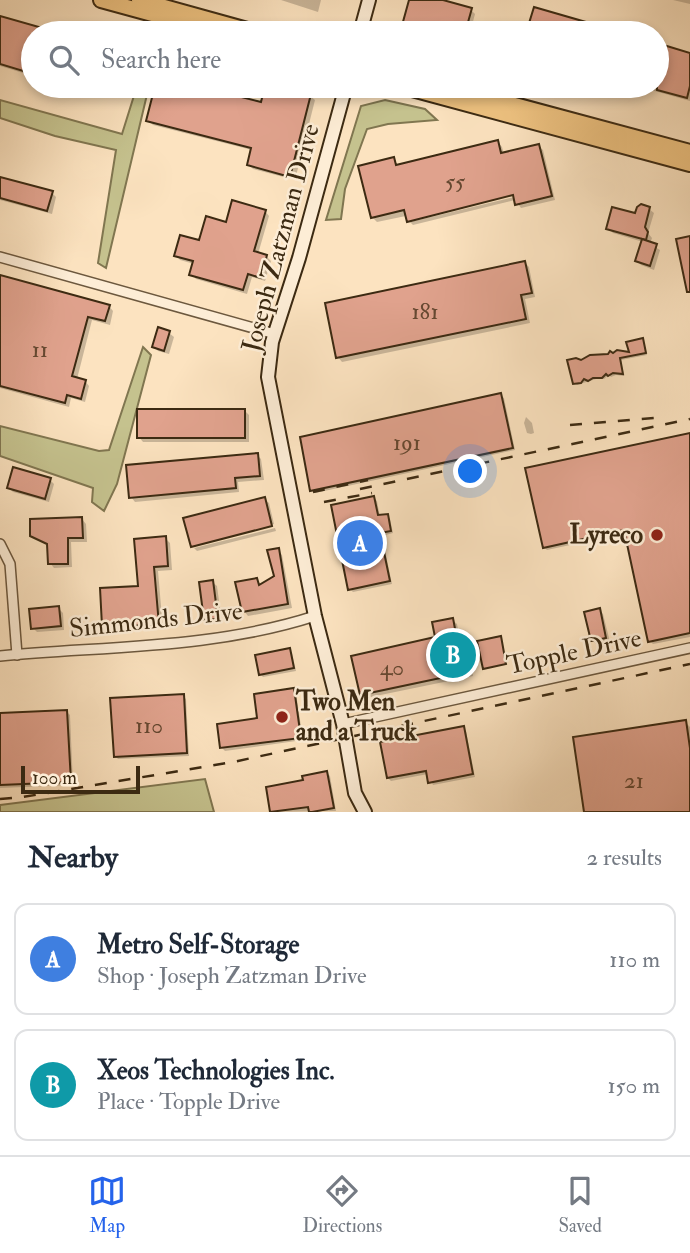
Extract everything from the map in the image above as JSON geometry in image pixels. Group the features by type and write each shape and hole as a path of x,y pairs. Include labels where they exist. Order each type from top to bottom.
{"main road":[{"path":"101,0 178,21"},
{"path":"139,0 215,21"},
{"path":"445,98 690,164"},
{"path":"489,98 690,152"}],"street":[{"path":"363,21 369,0"},
{"name":"Joseph Zatzman Drive","path":"342,98 299,258 275,334 268,368 270,395 315,616 343,724 355,793 365,812"},
{"path":"0,257 275,334"},
{"path":"0,544 10,564 17,654"},
{"name":"Simmonds Drive","path":"0,656 177,644 284,626 315,616"},
{"name":"Topple Drive","path":"343,724 690,648"}],"shaded area":[{"path":"133,98 146,98 106,268 98,263 116,150 55,136 0,118 0,100 122,134"},
{"path":"385,100 425,109 437,120 388,124 367,129 345,189 341,219 326,220 361,106"},
{"path":"143,347 151,355 117,484 104,511 92,502 93,488 0,456 0,426 99,451 109,450"},
{"path":"205,779 214,812 0,812 0,805"}],"building":[{"path":"409,0 443,0 472,8 468,21 403,21"},
{"path":"534,7 582,21 530,21"},
{"path":"0,16 21,22 21,70 0,64"},
{"path":"669,47 690,53 690,86 687,98 669,93"},
{"path":"152,98 245,98 261,102 262,98 310,98 290,177 247,165 251,148 146,121"},
{"path":"498,140 501,153 539,144 552,196 515,205 513,195 407,222 404,210 371,218 358,166 394,157 396,165"},
{"path":"0,177 53,191 47,211 0,198"},
{"path":"232,200 266,210 254,251 267,255 261,278 248,274 243,290 189,275 193,261 174,256 180,235 199,240 206,216 226,222"},
{"path":"641,204 650,207 645,227 648,232 646,240 606,229 612,207 635,213"},
{"path":"690,236 690,292 687,292 676,239"},
{"path":"642,239 657,244 650,266 635,261"},
{"path":"525,261 532,293 521,295 526,319 336,358 325,303"},
{"path":"0,275 110,305 105,321 88,317 72,376 86,380 81,399 67,395 65,403 0,386"},
{"path":"158,327 170,331 164,351 152,347"},
{"path":"643,338 646,353 620,358 623,374 606,374 602,378 588,381 584,379 581,383 573,384 567,360 581,360 590,355 608,354 617,350 629,352 626,342"},
{"path":"501,393 513,448 310,491 300,437"},
{"path":"137,409 245,409 245,438 137,438"},
{"name":"Lyreco","path":"690,433 690,633 648,642 624,530 543,548 525,468"},
{"path":"258,453 260,476 235,478 236,488 129,498 126,465"},
{"path":"13,467 51,478 45,499 7,488"},
{"path":"374,496 378,515 388,514 391,531 380,533 390,581 348,590 331,505"},
{"path":"265,497 272,526 191,547 183,518"},
{"path":"82,517 83,538 68,538 68,564 48,564 47,544 30,536 30,519"},
{"path":"166,536 168,566 154,567 159,625 102,626 100,588 138,586 134,539"},
{"path":"279,548 288,604 242,612 235,582 257,578 259,585 274,576 267,550"},
{"path":"213,580 218,619 204,620 199,582"},
{"path":"59,606 61,626 31,629 29,609"},
{"path":"600,608 606,638 591,641 584,612"},
{"path":"453,618 456,634 462,633 469,672 360,695 351,656 435,637 432,622"},
{"path":"501,636 506,664 483,669 477,641"},
{"path":"290,648 294,668 259,675 255,655"},
{"path":"294,688 301,738 220,748 217,724 257,718 254,694"},
{"path":"184,694 187,753 114,757 110,698"},
{"path":"67,710 71,782 0,785 0,713"},
{"path":"686,720 690,748 690,812 584,812 573,737"},
{"path":"464,726 473,774 428,783 426,771 387,778 380,742"},
{"path":"327,771 334,808 309,812 308,807 270,812 266,787 303,780 302,776"}],"railway":[{"path":"570,425 654,418"},
{"path":"360,489 690,419"},
{"path":"313,492 368,480"},
{"path":"324,502 372,493"},
{"path":"0,799 233,762 690,664"}],"place":[{"name":"Lyreco","path":"657,535"},
{"name":"Metro Self-Storage","path":"360,543"},
{"name":"Xeos Technologies Inc.","path":"453,655"},
{"name":"Two Men and a Truck","path":"282,717"}]}
